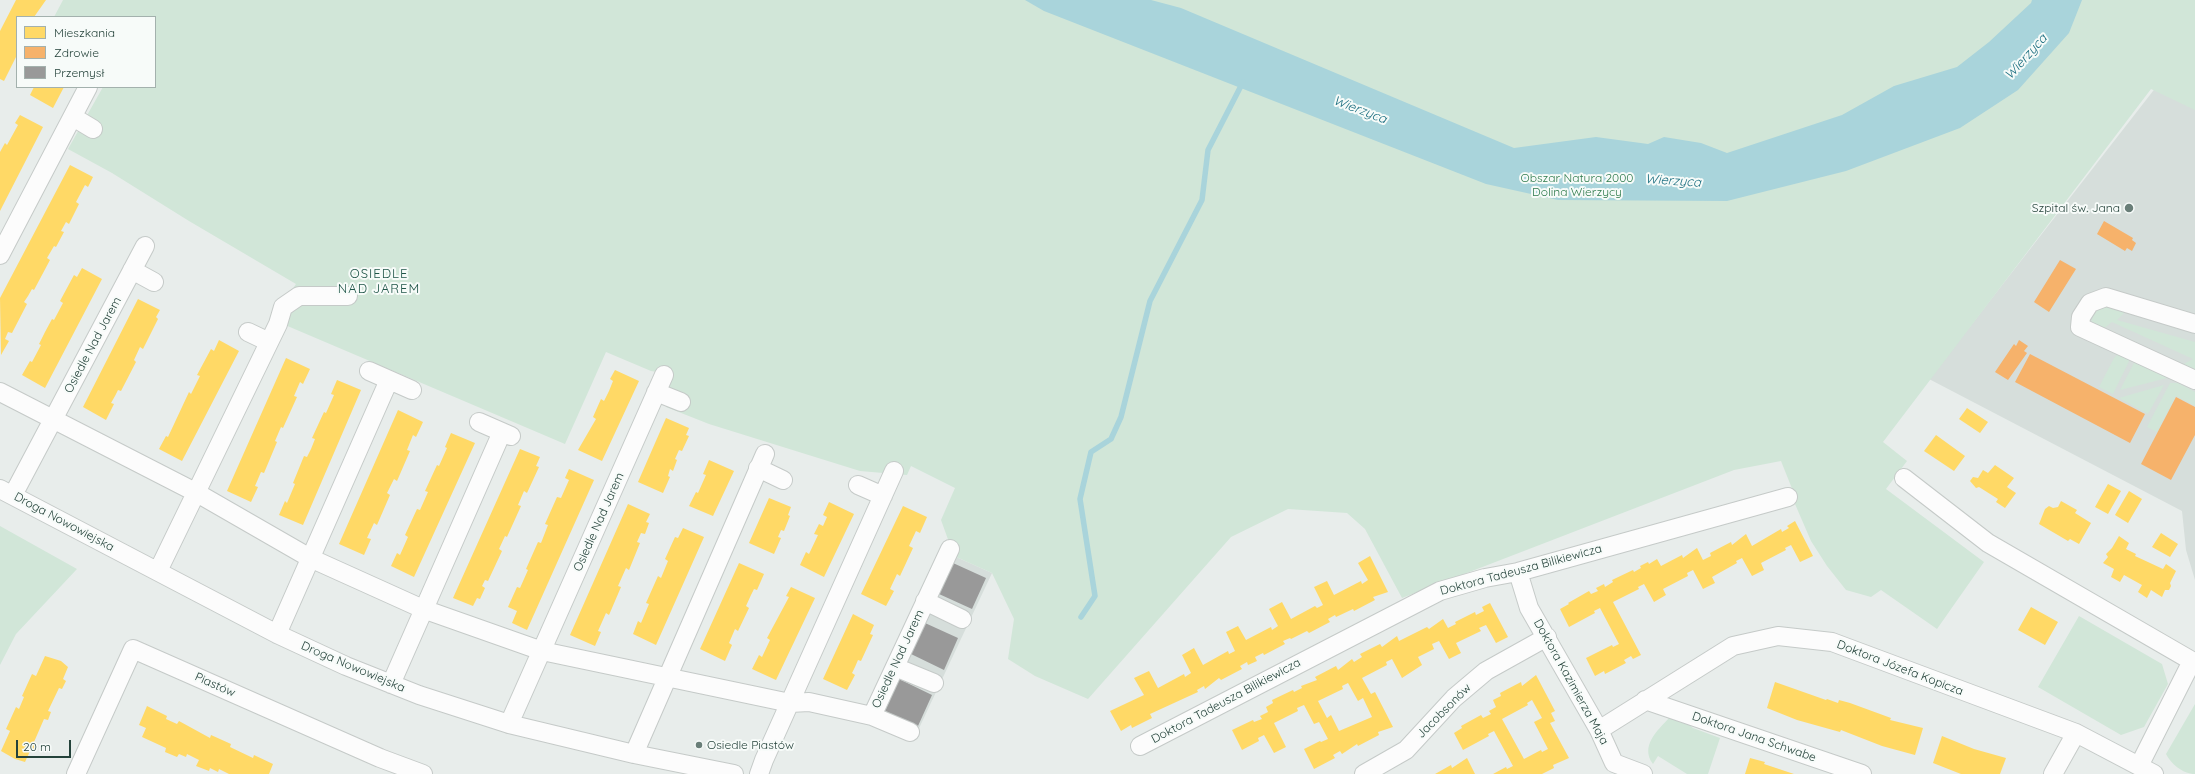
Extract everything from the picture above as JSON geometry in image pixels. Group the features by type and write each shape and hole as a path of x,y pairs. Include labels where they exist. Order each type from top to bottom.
{"street":[{"path":"0,255 87,88"},
{"path":"72,117 93,129"},
{"name":"Osiedle Nad Jarem","path":"6,492 53,420 144,246"},
{"path":"132,270 154,282"},
{"path":"158,571 278,324 283,307 299,296 348,296"},
{"path":"2195,324 2106,298 2090,303 2082,317 2080,328 2195,380"},
{"path":"248,332 269,342"},
{"path":"369,371 412,390"},
{"name":"Osiedle Nad Jarem","path":"509,724 664,375"},
{"path":"277,634 389,380"},
{"name":"Osiedle Nad Jarem","path":"0,392 197,493 310,558 423,609 542,652 790,703 809,702 872,716 950,549"},
{"path":"656,392 681,402"},
{"path":"391,684 423,609 506,434 479,422"},
{"path":"634,754 665,678 761,461 783,480"},
{"path":"759,774 894,471"},
{"name":"Doktora Józefa Kopicza","path":"1599,730 1733,646 1778,636 1832,642 2076,733 2146,770 2192,661 1988,543 1904,478"},
{"path":"858,486 883,496"},
{"name":"Droga Nowowiejska","path":"6,492 277,634 346,666 391,684 509,724 634,754 734,774"},
{"name":"Doktora Tadeusza Bilikiewicza","path":"1140,746 1440,591 1486,578 1518,572 1788,497"},
{"name":"Doktora Kazimierza Maja","path":"1518,572 1529,608 1599,730 1612,768 1643,774"},
{"path":"925,601 962,619"},
{"name":"Jacobsonów","path":"1364,774 1406,750 1454,698 1486,672 1546,637"},
{"name":"Piastów","path":"76,774 133,649 380,758 400,770 423,774"},
{"path":"895,667 934,683"},
{"name":"Doktora Jana Schwabe","path":"1645,700 1862,774"},
{"path":"872,716 910,732"},
{"path":"2053,774 2076,733"}],"shaded area":[{"name":"Szpital św. Jana","path":"2195,37 2195,580 2186,550 2182,511 1929,379"},
{"path":"954,556 992,573 913,741 876,724"}],"green space":[{"name":"Obszar Natura 2000 Dolina Wierzycy","path":"63,0 2195,0 2195,110 2151,89 1883,442 1907,461 1886,489 1984,562 1937,629 1881,590 1871,597 1846,590 1827,566 1811,541 1795,504 1793,491 1781,461 1734,470 1402,598 1365,529 1347,513 1288,509 1231,537 1088,699 1035,676 1008,659 1014,619 992,573 954,556 941,520 955,488 911,466 907,475 860,471 709,424 666,407 663,373 651,371 606,352 565,444 271,319 296,284 189,221 112,173 68,149 102,88 156,88 156,16 55,16"},
{"path":"2104,306 2127,310 2117,320 2195,342 2195,373 2180,366 2193,359 2112,322 2102,330 2091,323 2094,312"},
{"path":"2119,353 2132,355 2113,394 2099,387 2114,358"},
{"path":"2135,361 2171,377 2120,390"},
{"path":"2170,383 2178,383 2195,392 2195,406 2176,396 2157,432 2147,427"},
{"path":"2164,385 2148,414 2119,398"},
{"path":"0,526 77,569 16,634 0,665"},
{"path":"2079,616 2162,664 2168,684 2144,727 2121,735 2038,687"},
{"path":"2195,704 2195,774 2191,774 2178,768 2166,754"},
{"path":"1680,716 1693,728 1720,738 1708,774 1687,774 1658,756 1653,764 1649,757 1649,745 1655,734 1669,718"}],"water":[{"name":"Wierzyca","path":"1025,0 1151,0 1181,8 1514,148 1596,137 1648,144 1664,137 1701,143 1727,153 1842,115 1894,86 1957,67 1989,42 2031,3 2032,0 2082,0 2069,33 2018,90 1960,128 1846,171 1727,201 1558,200 1486,184 1044,11"}],"building: Mieszkania":[{"path":"16,0 46,0 35,16 16,16 16,57 4,81 0,79 0,31"},
{"path":"34,88 63,88 53,108 30,95"},
{"path":"20,115 43,127 0,211 0,152 5,143 7,145 18,125 15,123"},
{"path":"70,165 93,177 88,187 85,185 76,202 79,204 69,224 66,222 61,231 64,232 56,247 54,246 47,258 50,260 34,290 32,289 24,302 27,304 12,333 8,332 5,339 9,341 1,355 0,298"},
{"path":"82,268 102,279 45,388 22,375 30,361 32,362 41,345 39,344 45,332 52,319 54,320 63,303 60,301 74,275 77,277"},
{"path":"138,299 160,310 156,317 158,319 143,349 140,347 134,360 136,362 121,391 118,390 111,403 114,404 106,420 83,407"},
{"path":"219,340 239,351 182,461 159,449 166,436 168,437 189,392 191,394 200,376 197,375 211,349 214,351"},
{"path":"286,358 310,369 303,384 300,382 294,396 297,397 283,428 281,427 275,441 277,442 264,473 261,472 255,486 258,487 251,502 227,491"},
{"path":"615,370 639,381 602,461 578,450 596,419 593,417 601,399 604,401 609,391 613,381 610,379"},
{"path":"337,380 361,390 303,525 279,515 285,501 287,503 304,456 307,457 311,449 315,439 312,438 334,395 331,394"},
{"path":"1967,408 1988,422 1980,433 1959,419"},
{"path":"398,410 423,422 416,437 413,435 407,450 410,451 397,481 394,479 387,493 390,495 377,525 374,523 367,538 371,539 364,555 339,544"},
{"path":"666,418 689,428 686,435 689,436 682,451 679,450 675,459 677,460 673,471 670,469 668,476 670,477 663,493 638,482"},
{"path":"451,433 475,443 414,577 391,566 397,553 400,555 408,537 405,535 417,509 420,510 428,492 425,491 437,465 439,466 447,448 445,447"},
{"path":"1936,435 1965,456 1954,471 1924,451"},
{"path":"520,449 540,457 536,466 539,467 527,493 524,491 518,505 521,506 507,537 505,536 499,549 502,551 488,581 485,580 482,586 485,588 480,599 477,598 473,606 453,598"},
{"path":"709,460 734,471 713,516 689,506 696,492 698,493 706,475 703,474"},
{"path":"1995,465 2014,478 2007,487 2016,493 2005,508 1996,502 1998,499 1979,487 1976,488 1970,481 1973,477 1978,478 1983,470 1988,473"},
{"path":"569,469 594,480 527,630 512,623 517,611 508,607 517,587 520,588 528,570 526,569 538,542 541,543 548,525 545,524 557,497 561,498 569,480 565,478"},
{"path":"2108,484 2121,491 2108,514 2095,507"},
{"path":"2129,491 2142,499 2128,523 2115,515"},
{"path":"769,498 791,507 788,515 790,516 784,531 781,530 778,537 781,538 774,554 749,543"},
{"path":"2061,501 2077,510 2075,513 2091,523 2079,544 2070,539 2068,541 2039,524 2045,509 2049,506 2053,508 2058,507"},
{"path":"829,502 854,514 824,577 800,565 806,552 809,554 818,535 814,534 819,524 823,526 827,517 823,515"},
{"path":"628,504 650,514 646,522 649,523 645,534 641,533 637,542 640,543 629,570 626,568 618,586 621,587 609,615 606,613 598,631 601,632 595,646 570,635"},
{"path":"903,506 927,517 920,533 916,531 909,546 913,548 900,576 897,574 890,589 894,591 886,606 861,594"},
{"path":"1795,521 1813,556 1800,562 1791,545 1785,548 1786,550 1761,563 1764,570 1752,576 1742,558 1736,561 1737,563 1712,577 1715,583 1703,589 1693,570 1687,573 1688,576 1663,589 1666,595 1654,602 1644,584 1638,587 1639,589 1613,602 1641,655 1633,659 1631,656 1624,660 1626,663 1605,674 1604,671 1595,676 1586,658 1612,645 1613,647 1619,644 1600,608 1594,611 1595,613 1569,627 1560,609 1589,591 1591,594 1598,591 1596,588 1604,584 1605,587 1613,582 1612,580 1633,570 1634,572 1641,568 1640,566 1648,562 1649,564 1657,559 1661,566 1682,555 1683,558 1697,548 1703,560 1711,556 1710,553 1731,542 1732,545 1746,534 1752,546 1781,529 1782,532 1789,528 1787,526"},
{"path":"683,528 704,537 656,645 633,634 638,621 641,623 649,604 646,603 658,576 661,578 668,561 665,559 675,537 678,538"},
{"path":"2161,533 2178,544 2170,557 2152,547"},
{"path":"2119,536 2129,543 2126,549 2136,554 2135,556 2163,569 2166,564 2176,571 2170,583 2171,586 2169,590 2165,590 2162,597 2151,590 2147,598 2138,592 2142,585 2124,575 2120,582 2111,577 2114,569 2103,563 2108,557 2106,554 2112,548"},
{"path":"1370,556 1388,592 1373,597 1375,600 1354,611 1353,609 1336,617 1335,615 1328,619 1330,622 1309,633 1307,631 1291,639 1290,638 1283,641 1285,644 1264,655 1263,653 1255,657 1257,661 1248,665 1247,662 1240,666 1242,669 1221,680 1219,678 1205,689 1204,686 1197,690 1198,692 1150,714 1152,718 1132,728 1131,725 1121,731 1110,711 1144,695 1134,678 1149,671 1158,688 1184,674 1185,677 1191,673 1182,655 1194,648 1203,665 1228,651 1229,654 1235,651 1226,632 1238,626 1246,640 1271,627 1272,630 1278,626 1269,609 1282,602 1291,619 1315,606 1317,608 1323,605 1314,587 1327,581 1334,595 1361,581 1362,584 1368,580 1358,563"},
{"path":"739,563 764,574 757,590 754,589 751,595 746,606 749,608 738,631 735,629 729,643 732,645 725,661 700,649"},
{"path":"791,587 815,598 776,680 752,669 759,655 762,657 770,640 767,638 789,597 786,596"},
{"path":"1490,603 1508,637 1496,643 1486,625 1479,628 1481,631 1456,643 1461,653 1449,659 1439,641 1432,644 1434,649 1418,657 1422,665 1402,678 1392,659 1386,662 1387,665 1362,678 1371,694 1375,692 1393,727 1378,732 1379,735 1358,746 1357,744 1342,754 1340,751 1333,755 1335,758 1314,769 1304,749 1320,741 1321,742 1328,739 1319,722 1314,724 1304,705 1297,708 1298,711 1274,723 1286,747 1274,753 1264,735 1258,738 1259,741 1242,750 1232,730 1253,720 1254,722 1262,719 1260,716 1268,712 1266,707 1273,703 1272,700 1293,690 1294,692 1302,688 1301,686 1317,680 1315,677 1336,666 1338,670 1352,659 1354,662 1362,657 1360,654 1380,644 1382,647 1397,636 1399,641 1427,627 1429,629 1443,619 1448,628 1456,624 1455,622 1475,612 1476,615 1484,611 1482,607","holes":["1348,683 1358,701 1363,698 1372,717 1339,731 1331,715 1327,718 1318,701 1343,689 1342,686"]},
{"path":"2031,607 2058,622 2045,645 2018,630"},
{"path":"853,614 874,625 870,634 873,635 861,661 858,660 852,673 855,675 847,690 823,679"},
{"path":"45,656 61,661 68,667 63,679 66,681 62,689 59,688 48,711 51,712 48,720 44,719 34,742 36,743 33,750 31,749 25,762 15,759 1,751 10,731 6,729 16,707 19,709 24,697 22,696 32,674 36,676"},
{"path":"1536,675 1555,711 1551,713 1555,721 1550,723 1569,758 1553,765 1554,768 1542,774 1493,774 1506,767 1507,769 1513,766 1494,731 1488,734 1489,736 1463,750 1454,733 1462,728 1461,726 1481,715 1483,718 1491,714 1489,711 1496,707 1493,700 1501,696 1500,693 1521,682 1522,686","holes":["1532,700 1542,718 1534,722 1548,749 1542,752 1541,750 1524,759 1502,719 1528,705 1527,703"]},
{"path":"1775,682 1826,700 1827,699 1838,703 1839,700 1850,703 1891,718 1890,720 1923,728 1915,755 1882,746 1841,730 1840,732 1797,720 1767,708"},
{"path":"147,706 167,716 166,719 177,724 179,721 210,738 211,735 231,744 230,747 253,758 254,755 273,764 269,774 229,774 219,769 218,772 210,768 209,771 196,766 199,760 187,754 186,757 179,754 177,757 165,752 166,748 142,737 146,728 139,725"},
{"path":"1942,736 1974,749 2006,758 2000,774 1961,774 1933,763"},
{"path":"1467,758 1475,774 1435,774 1451,765 1452,768"},
{"path":"1750,758 1765,762 1764,764 1794,774 1745,774"}],"building: Zdrowie":[{"path":"2104,221 2133,238 2132,240 2136,243 2132,251 2127,248 2125,251 2097,234"},
{"path":"2060,260 2076,269 2049,312 2034,302"},
{"path":"2019,340 2028,346 2024,351 2027,353 2008,380 1995,372 2014,344 2016,346"},
{"path":"2030,354 2145,414 2130,443 2015,382"},
{"path":"2176,397 2195,407 2195,435 2171,480 2141,464"}],"building: Przemysł":[{"path":"953,563 986,578 972,609 939,594"},
{"path":"925,623 958,638 944,670 911,654"},
{"path":"899,679 932,695 918,726 885,711"}],"waterway":[{"path":"1081,617 1095,596 1080,499 1091,452 1111,439 1121,417 1150,301 1202,200 1208,150 1243,82"}],"place":[{"name":"Szpital św. Jana","path":"2129,208"},
{"name":"Osiedle Piastów","path":"699,745"}],"district":[{"name":"OSIEDLE NAD JAREM","path":"379,282"}]}
